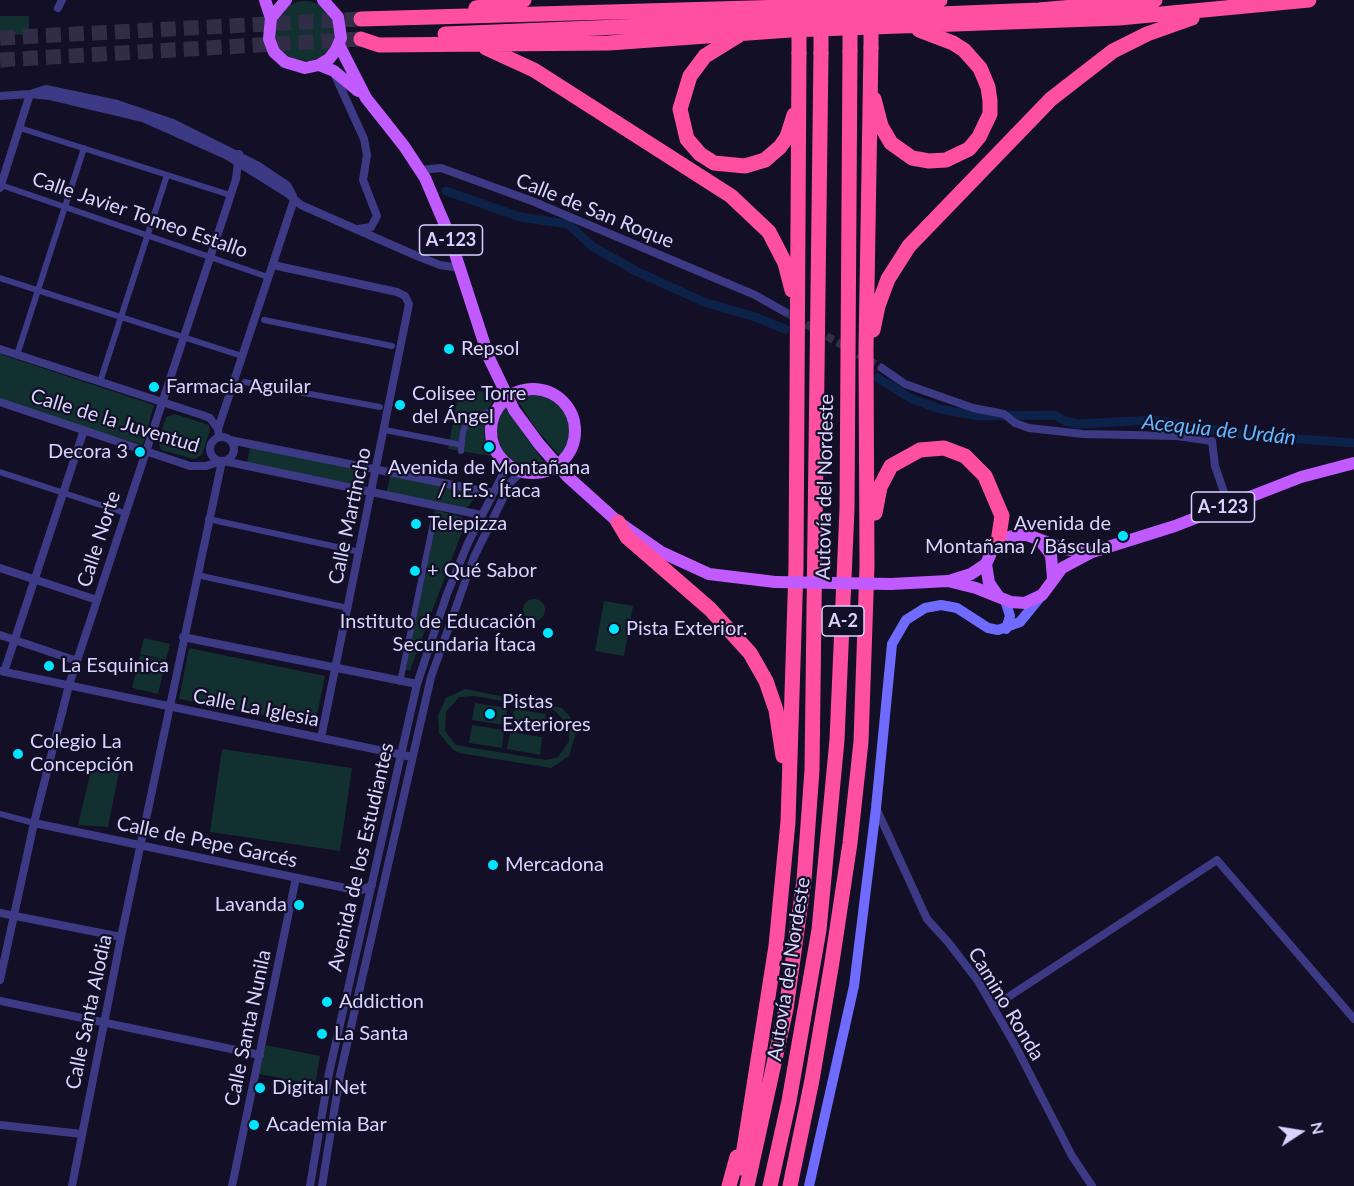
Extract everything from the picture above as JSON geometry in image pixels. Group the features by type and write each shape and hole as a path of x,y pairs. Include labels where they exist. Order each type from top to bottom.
{"highway":[{"path":"520,0 466,10 361,19 893,4 940,0"},
{"path":"737,1186 760,1057 776,946 788,822 796,567 799,0"},
{"name":"Autovía del Nordeste","path":"747,1186 786,1009 804,880 812,770 821,0"},
{"name":"Autovía del Nordeste","path":"770,1186 789,1101 819,930 837,740 847,509 850,0"},
{"path":"790,1186 820,1033 850,843 861,742 867,566 867,230 871,0"},
{"path":"1155,0 1039,10 361,39 379,45 609,43 745,32 1092,20 1309,0"},
{"path":"867,378 874,323 882,292 897,262 922,231 1051,99 1091,66 1147,33 1216,10"},
{"path":"870,54 878,116 886,135 897,149 912,158 936,161 954,158 974,143 983,131 990,114 988,87 980,68 964,50 952,43 931,33 903,27"},
{"path":"745,32 715,48 696,65 690,75 680,109 683,130 693,147 707,159 724,166 737,168 765,160 787,137 800,89"},
{"path":"469,44 496,51 534,70 742,205 769,232 785,263 793,297 797,343"},
{"path":"867,566 873,552 877,498 886,474 900,459 920,450 933,448 954,451 976,465 991,487 1002,516 998,542"},
{"path":"618,522 627,537 729,627 758,667 771,694 780,727 782,797 788,822"},
{"path":"782,1186 820,1033"},
{"path":"729,1186 760,1057"}],"main road":[{"name":"A-123","path":"265,0 271,18 269,39 279,58 298,68 319,65 334,71 366,98"},
{"path":"271,18 286,0"},
{"name":"A-123","path":"323,0 335,11 340,24 339,45 366,98 420,170 442,215 479,330 507,398 530,434 558,465 618,522 661,552 690,567 728,578 775,582 891,584 948,581 971,574 986,564"},
{"path":"319,65 329,59 339,45"},
{"path":"524,390 538,390 556,397 566,406 572,419 574,433 568,452 558,465 538,472 522,471 505,462 496,450 491,428 496,411 507,398 524,390"},
{"name":"A-123","path":"948,581 1025,603 1042,595 1053,578 1069,563 1092,552 1157,533 1319,471 1354,463"},
{"name":"A-123","path":"998,542 1016,535 1027,535 1065,549 1092,552"},
{"path":"998,542 986,564 989,584 1002,598 1010,616 1006,628"},
{"path":"1041,542 1051,555 1053,578"},
{"path":"809,1186 854,986 876,808 891,651 902,626 919,611 941,605 964,611 988,628 1006,628 1020,622 1042,595"}],"street":[{"path":"334,71 364,139 367,155 363,180 377,216 371,227 357,229"},
{"path":"0,96 30,94 46,89 137,110 173,123 287,185 294,200 223,414 219,433 212,442 210,451 215,459 222,461 233,452 230,440 219,433 210,418"},
{"path":"1,186 30,94"},
{"path":"20,128 230,195"},
{"path":"17,355 84,148"},
{"path":"239,158 249,169 294,200 435,263 460,268"},
{"name":"Calle Norte","path":"0,980 34,823 69,685 236,179 239,158"},
{"name":"Calle de San Roque","path":"420,170 441,168 521,197 755,295 785,312"},
{"path":"236,179 249,169"},
{"path":"100,382 167,175"},
{"name":"Calle Javier Tomeo Estallo","path":"1,186 268,277"},
{"name":"Calle Javier Tomeo Estallo","path":"273,265 397,292 408,301"},
{"path":"0,278 242,356"},
{"name":"Calle Martincho","path":"321,738 385,430 408,314 408,301"},
{"path":"264,320 392,346"},
{"path":"0,349 210,418 223,414"},
{"path":"882,368 905,384 973,408 1004,414 1015,423 1029,428 1083,434 1177,436 1212,441 1215,466 1228,504"},
{"path":"245,382 380,407"},
{"name":"Calle de la Juventud","path":"1,404 196,467 222,461 481,515"},
{"path":"385,430 461,448 469,419 488,412"},
{"path":"2,672 84,430"},
{"name":"Calle de la Juventud","path":"230,440 493,493"},
{"name":"Calle Santa Alodia","path":"72,1186 121,937 222,461"},
{"name":"Avenida de los Estudiantes","path":"310,1186 330,1073 417,684 436,623 468,543 503,473 505,462"},
{"name":"Avenida de los Estudiantes","path":"322,1186 340,1075 438,651 474,557 511,482 522,471"},
{"path":"0,472 125,513"},
{"path":"400,682 434,518"},
{"path":"208,519 360,552"},
{"path":"468,543 474,557"},
{"path":"0,568 97,600"},
{"path":"196,575 348,608"},
{"path":"0,635 77,661"},
{"path":"183,638 417,684"},
{"name":"Calle La Iglesia","path":"2,672 412,757"},
{"name":"Camino Ronda","path":"876,808 927,919 948,942 993,1007 1072,1156 1092,1186"},
{"path":"0,814 34,823"},
{"name":"Calle de Pepe Garcés","path":"34,823 360,891 372,885"},
{"path":"993,1007 1216,860 1354,1019"},
{"name":"Calle Santa Nunila","path":"232,1186 296,878"},
{"path":"0,913 121,937"},
{"path":"0,1001 104,1025 260,1055"},
{"path":"0,1125 82,1134"}],"green space":[{"path":"305,1 322,6 330,14 335,31 330,48 322,56 305,61 288,56 280,48 275,31 280,14 288,6"},
{"path":"0,16 29,16 29,35 0,34"},
{"path":"0,354 154,405 143,445 0,402"},
{"path":"482,391 493,397 484,434 491,456 448,449 458,395"},
{"path":"539,393 558,402 569,419 569,441 560,456 536,429 516,398 522,394"},
{"path":"503,407 546,465 533,468 519,465 502,452 496,428"},
{"path":"175,414 209,425 210,430 202,455 194,459 161,450 158,442 166,417"},
{"path":"250,446 361,468 357,485 247,463"},
{"path":"391,472 481,491 464,511 386,495"},
{"path":"435,510 462,517 466,521 410,670 403,670"},
{"path":"534,599 542,602 545,610 542,618 534,621 526,618 523,610 526,602"},
{"name":"Pista Exterior.","path":"604,601 633,606 624,656 595,651"},
{"path":"144,638 170,644 166,660 140,654"},
{"path":"189,648 325,676 315,725 179,699"},
{"path":"140,655 166,661 158,694 132,688"},
{"path":"465,689 562,708 572,719 576,733 569,756 551,768 459,753 452,749 439,733 438,715 446,698","holes":["474,696 554,710 569,726 569,741 558,757 546,760 456,745 445,731 446,712 459,697"]},
{"name":"Pistas Exteriores","path":"475,703 507,708 505,725 472,720"},
{"path":"514,709 546,714 543,732 511,726"},
{"path":"472,725 504,730 502,748 469,743"},
{"path":"510,732 542,737 540,755 507,749"},
{"path":"222,749 352,768 340,851 210,832"},
{"path":"93,762 106,765 106,770 119,772 108,827 78,825"},
{"path":"265,1045 320,1056 315,1085 259,1074"}],"waterway":[{"name":"Acequia de Urdán","path":"446,191 520,217 568,224 593,247 638,272 704,302 755,317 785,329"},
{"name":"Acequia de Urdán","path":"878,378 912,399 940,409 980,416 1055,415 1065,421 1078,424 1154,420 1245,435 1354,443"}],"tunnel":[{"path":"0,38 361,19"},
{"path":"0,60 361,39"},
{"path":"785,312 882,368"}],"place":[{"name":"Repsol","path":"449,349"},
{"name":"Farmacia Aguilar","path":"154,387"},
{"name":"Colisee Torre del Ángel","path":"400,405"},
{"name":"Avenida de Montañana / I.E.S. Ítaca","path":"489,447"},
{"name":"Decora 3","path":"140,452"},
{"name":"Telepizza","path":"416,524"},
{"name":"Avenida de Montañana / Báscula","path":"1123,536"},
{"name":"+ Qué Sabor","path":"415,571"},
{"name":"Pista Exterior.","path":"614,629"},
{"name":"Instituto de Educación Secundaria Ítaca","path":"548,633"},
{"name":"La Esquinica","path":"49,666"},
{"name":"Pistas Exteriores","path":"490,714"},
{"name":"Colegio La Concepción","path":"18,754"},
{"name":"Mercadona","path":"493,865"},
{"name":"Lavanda","path":"299,905"},
{"name":"Addiction","path":"327,1002"},
{"name":"La Santa","path":"322,1034"},
{"name":"Digital Net","path":"260,1088"},
{"name":"Academia Bar","path":"254,1125"}]}
